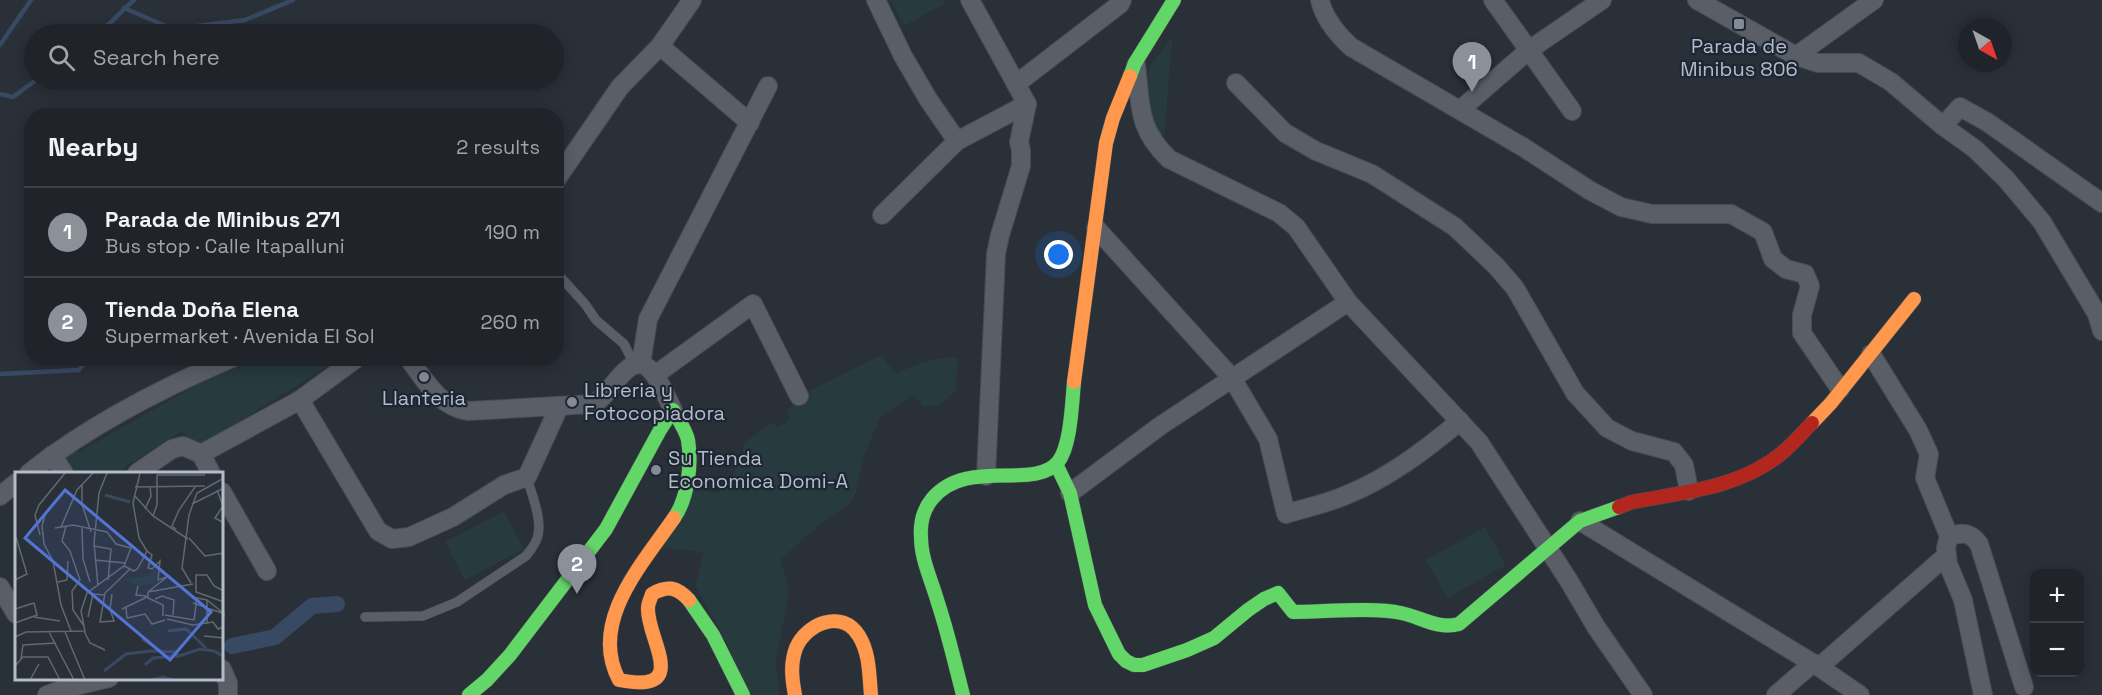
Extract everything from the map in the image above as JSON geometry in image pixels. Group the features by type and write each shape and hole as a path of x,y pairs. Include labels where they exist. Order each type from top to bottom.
{"street":[{"path":"564,168 620,87 660,46 692,0"},
{"path":"876,0 903,56 928,99 957,141"},
{"path":"970,0 1027,104 1019,142 1021,166 996,254 986,476"},
{"path":"1016,84 1120,4 1122,0"},
{"path":"963,695 921,547 921,519 928,503 938,492 952,483 968,477 1038,472 1056,464 1066,442 1106,143 1113,118 1135,63 1174,0"},
{"path":"1320,0 1336,33 1351,47 1621,207 1652,214 1731,214 1762,232 1773,259 1786,269 1805,274 1810,285 1802,315 1802,333 1840,389"},
{"path":"1493,0 1572,111"},
{"path":"1460,110 1529,50 1602,0"},
{"path":"1796,56 1874,0"},
{"path":"1700,1 1796,56 1818,63 1859,63 1890,82 1975,149 1999,172 2042,222 2097,314 2102,331"},
{"path":"660,46 750,123"},
{"path":"1135,63 1146,131 1155,145 1169,159 1279,213 1296,227 1348,302 1479,442 1549,549 1596,627 1643,695"},
{"path":"1236,83 1285,133 1316,151 1372,174 1455,227 1496,266 1515,288 1575,393 1607,428 1632,441 1674,452 1684,465 1689,491"},
{"path":"743,695 720,645 686,595 675,588 663,588 652,594 648,607 662,669 657,687 650,685 640,687 619,680 612,667 610,640 614,614 623,593 682,507 689,467 688,438 674,410 643,368 648,319 768,86"},
{"path":"882,215 957,141 1027,104"},
{"path":"1943,126 1960,107 1987,122 2102,203"},
{"path":"1096,228 1232,378 1268,439 1286,514 1343,497 1387,475 1460,422"},
{"path":"1056,464 1070,493 1095,604 1119,654 1134,665 1143,665 1214,638 1248,610 1278,592 1293,612 1401,613 1432,624 1449,627 1459,624 1580,521 1632,502 1728,483 1750,473 1782,453 1831,403 1914,299"},
{"path":"1070,493 1160,426 1348,302"},
{"path":"414,366 438,396 446,404 456,409 468,411 593,404 606,395 624,371 643,368 753,304 799,396"},
{"path":"1871,354 1918,430 1929,454 1924,478 1949,536 1946,548 1948,564 1963,600 1983,695"},
{"path":"30,472 90,431 188,377 213,366"},
{"path":"201,454 300,400 345,366"},
{"path":"300,400 378,531 392,539 409,537 453,518 504,485 527,477 559,407"},
{"path":"469,695 487,680 510,655 606,529 660,430 674,410"},
{"path":"138,472 172,449 183,446 201,454 211,472"},
{"path":"52,455 63,472"},
{"path":"0,496 15,484"},
{"path":"224,496 267,571"},
{"path":"1580,521 1816,665 1860,695"},
{"path":"1949,536 1963,532 1972,536 1979,544 2024,687"},
{"path":"1776,695 1816,665 1947,555"},
{"path":"0,587 15,612"},
{"path":"795,695 791,676 793,658 801,637 813,627 829,621 844,623 852,627 864,645 871,695"},
{"path":"224,674 228,683 228,695"},
{"path":"58,689 100,680"}],"lane":[{"path":"564,281 596,320 624,344 643,368"},
{"path":"365,617 423,616 457,602 526,555 534,546 538,534 538,519 527,477"}],"green space":[{"path":"890,0 944,0 946,3 904,26"},
{"path":"1172,37 1162,165 1142,139 1139,103 1151,65"},
{"path":"881,355 896,374 926,362 958,357 956,389 940,405 923,407 914,395 880,417 863,459 856,493 849,504 825,520 781,559 789,592 776,662 779,695 751,695 719,628 695,586 704,552 661,548 692,489 719,493 723,481 729,480 741,460 744,443 773,422 778,427 790,419 787,412 799,396"},
{"path":"230,366 328,366 199,446 181,431 118,472 63,472 60,468 67,450 79,452"},
{"path":"504,511 524,549 465,580 445,542"},
{"path":"1485,527 1506,565 1447,598 1426,560"}],"waterway":[{"path":"0,45 31,0"},
{"path":"109,24 134,0"},
{"path":"213,24 245,20 293,0"},
{"path":"124,8 161,24"},
{"path":"0,94 13,97 24,89"},
{"path":"0,374 79,370 82,366"},
{"path":"232,646 275,637 312,606 337,604"}],"traffic: fast":[{"path":"1130,76 1135,63 1174,0"},
{"path":"963,695 921,546 924,512 932,499 946,487 963,480 980,476 1033,474 1047,470 1058,462 1066,446 1074,382"},
{"path":"469,695 487,680 510,655 606,529 673,410 684,428 689,449 686,491 674,518"},
{"path":"1056,464 1070,493 1095,605 1119,654 1134,665 1143,665 1214,638 1248,610 1278,593 1293,612 1389,611 1437,624 1459,624 1580,521 1619,507"},
{"path":"689,600 713,635 743,695"}],"traffic: slow":[{"path":"1074,382 1106,143 1113,118 1130,76"},
{"path":"1812,423 1831,403 1914,299"},
{"path":"674,518 635,574 623,594 615,615 610,637 611,658 619,680 641,682 654,679 660,672 660,661 649,620 648,606 652,594 663,589 672,589 680,592 689,600"},
{"path":"795,695 792,672 796,648 801,639 816,626 834,621 852,627 863,643 871,695"}],"traffic: jam":[{"path":"1619,507 1632,502 1711,487 1748,474 1766,465 1782,453 1812,423"}],"place":[{"name":"Parada de Minibus 806","path":"1739,24"},
{"name":"Parada de Minibus 271","path":"1472,92"},
{"name":"Llanteria","path":"424,377"},
{"name":"Libreria y Fotocopiadora","path":"572,402"},
{"name":"Su Tienda Economica Domi-A","path":"656,470"},
{"name":"Tienda Doña Elena","path":"577,594"}]}
